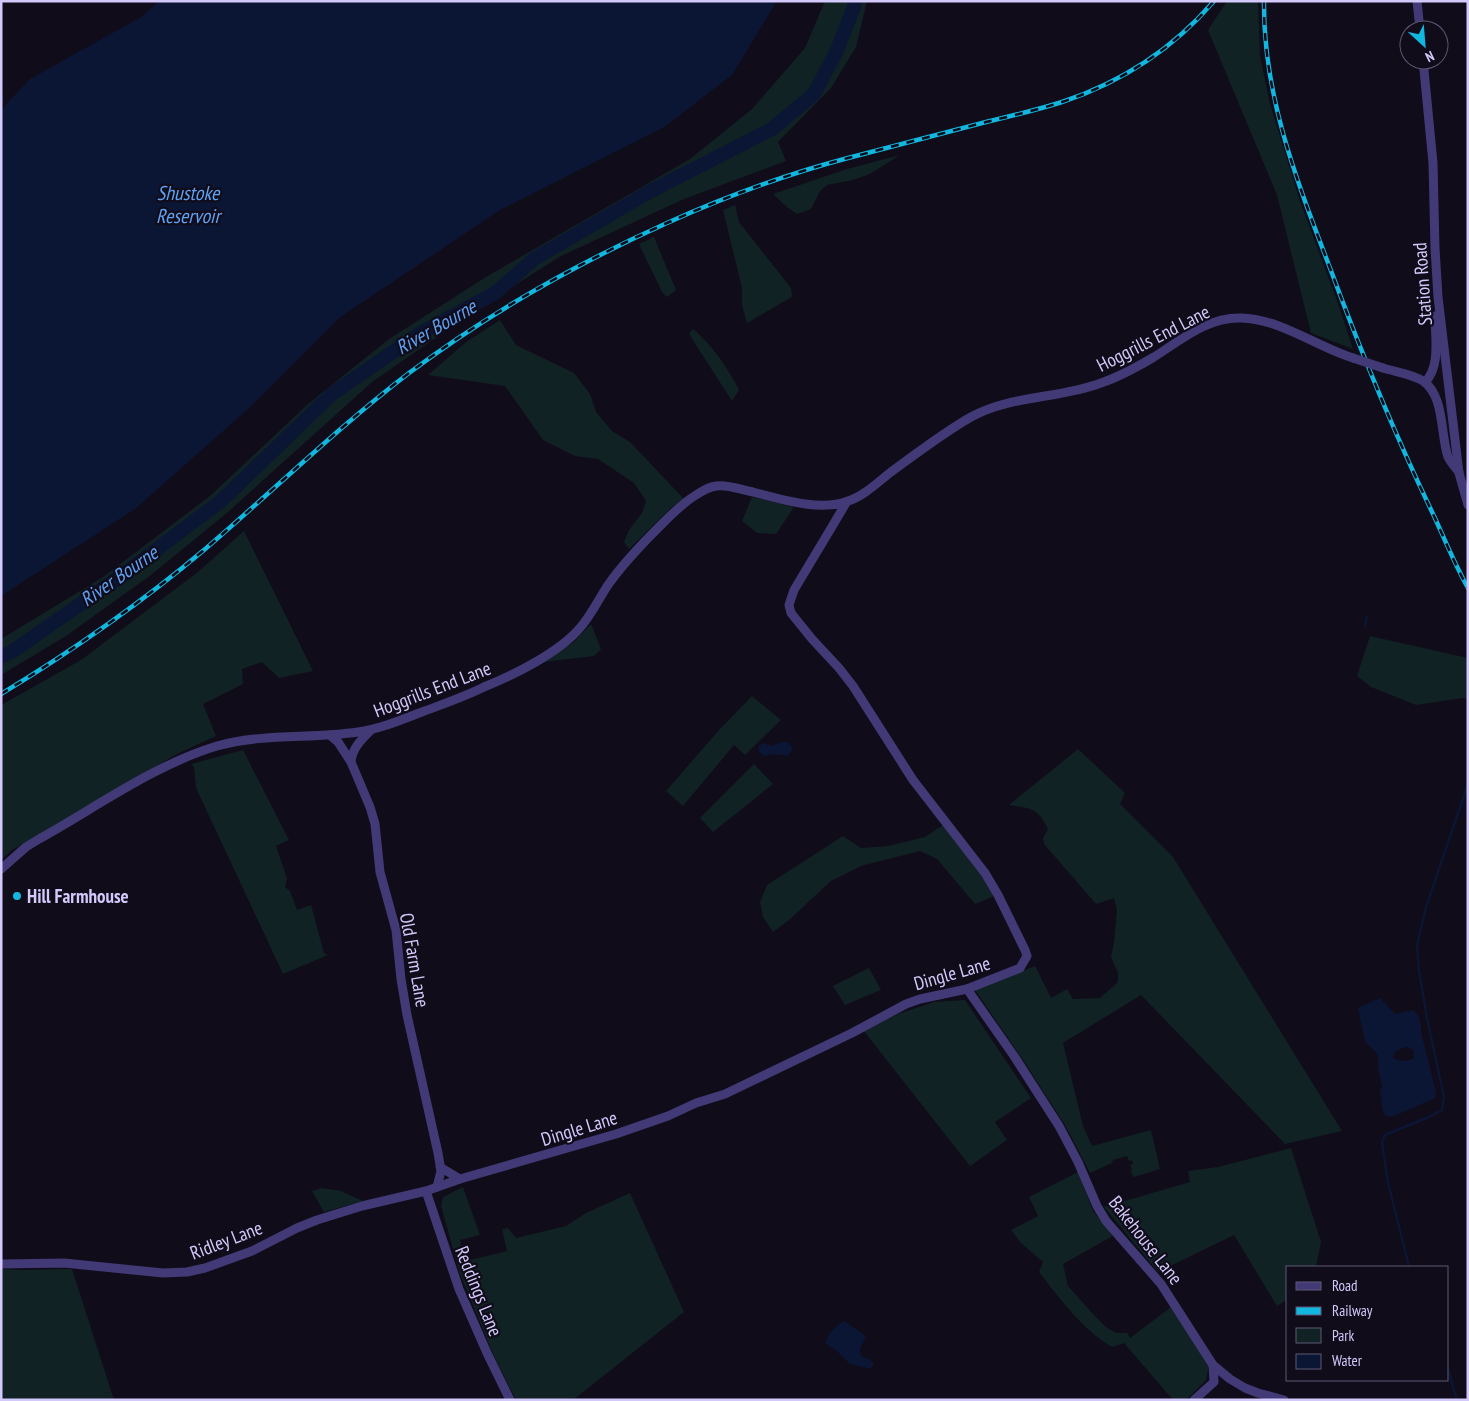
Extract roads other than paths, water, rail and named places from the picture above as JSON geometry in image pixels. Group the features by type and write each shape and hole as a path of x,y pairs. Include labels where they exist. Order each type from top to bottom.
{"street":[{"path":"1417,1 1419,20"},
{"name":"Station Road","path":"1424,70 1433,163 1438,297 1460,473 1468,504"},
{"path":"1438,297 1435,311 1435,362 1430,378 1425,382 1433,390 1436,398 1447,455 1460,473"},
{"name":"Hoggrills End Lane","path":"846,502 859,495 930,444 982,412 1008,404 1102,383 1137,367 1212,322 1232,318 1258,319 1275,324 1352,358 1418,378 1425,382"},
{"name":"Hoggrills End Lane","path":"1,869 26,847 39,839 139,781 193,755 214,747 275,737 372,730 485,687 540,658 567,641 584,623 606,587 631,556 672,514 693,496 703,491 722,486 828,506"},
{"path":"834,525 828,506 846,502"},
{"name":"Dingle Lane","path":"426,1191 460,1179 625,1131 668,1116 725,1094 852,1033 906,1004 920,999 967,989 1020,968 1027,956 1010,918 985,873 914,780 853,686 790,613 789,605 794,590 846,502"},
{"path":"351,762 356,746 372,730"},
{"name":"Old Farm Lane","path":"330,734 338,742 351,762 375,824 380,872 396,930 408,1015 440,1167 437,1187"},
{"name":"Bakehouse Lane","path":"967,989 1014,1056 1059,1126 1106,1221 1162,1284 1213,1365 1249,1390 1284,1400"},
{"path":"440,1167 460,1179"},
{"name":"Ridley Lane","path":"1,1264 64,1263 163,1274 187,1272 236,1258 296,1228 318,1220 362,1206 426,1191"},
{"name":"Reddings Lane","path":"426,1191 459,1289 487,1354 510,1400"},
{"path":"1213,1365 1214,1382"},
{"path":"1194,1400 1214,1382 1228,1377"}],"water":[{"name":"Shustoke Reservoir","path":"159,1 775,1 774,6 732,75 663,128 500,210 339,318 247,410 135,509 1,596 1,111 30,79 141,17"},
{"path":"781,742 788,742 793,749 788,756 774,754 764,756 759,752 759,746 764,743 772,746"},
{"path":"1380,998 1395,1014 1413,1010 1418,1015 1436,1092 1435,1098 1392,1117 1387,1116 1383,1112 1378,1056 1365,1042 1358,1008","holes":["1408,1047 1413,1050 1414,1058 1412,1059 1404,1061 1393,1058 1400,1049"]},
{"path":"844,1321 866,1336 860,1349 861,1356 874,1363 871,1369 850,1364 825,1343 833,1330"}],"waterway":[{"name":"River Bourne","path":"1,657 13,651 125,573 221,501 332,394 419,334 495,293 534,259 649,192 772,129 814,94 837,50 855,1"},
{"path":"1365,626 1367,617"},
{"path":"1409,1266 1388,1183 1382,1142 1385,1135 1442,1110 1444,1097 1427,1018 1419,971 1417,945 1426,907 1468,784"},
{"path":"1449,1372 1457,1400"}],"railway":[{"path":"1,694 106,626 156,589 230,528 356,416 409,373 470,330 534,291 633,239 689,213 756,187 825,164 1034,110 1084,94 1126,74 1164,49 1214,1"},
{"path":"1264,1 1269,71 1284,138 1294,170 1379,393 1454,561 1468,588"}],"place":[{"name":"Hill Farmhouse","path":"17,896"}]}
